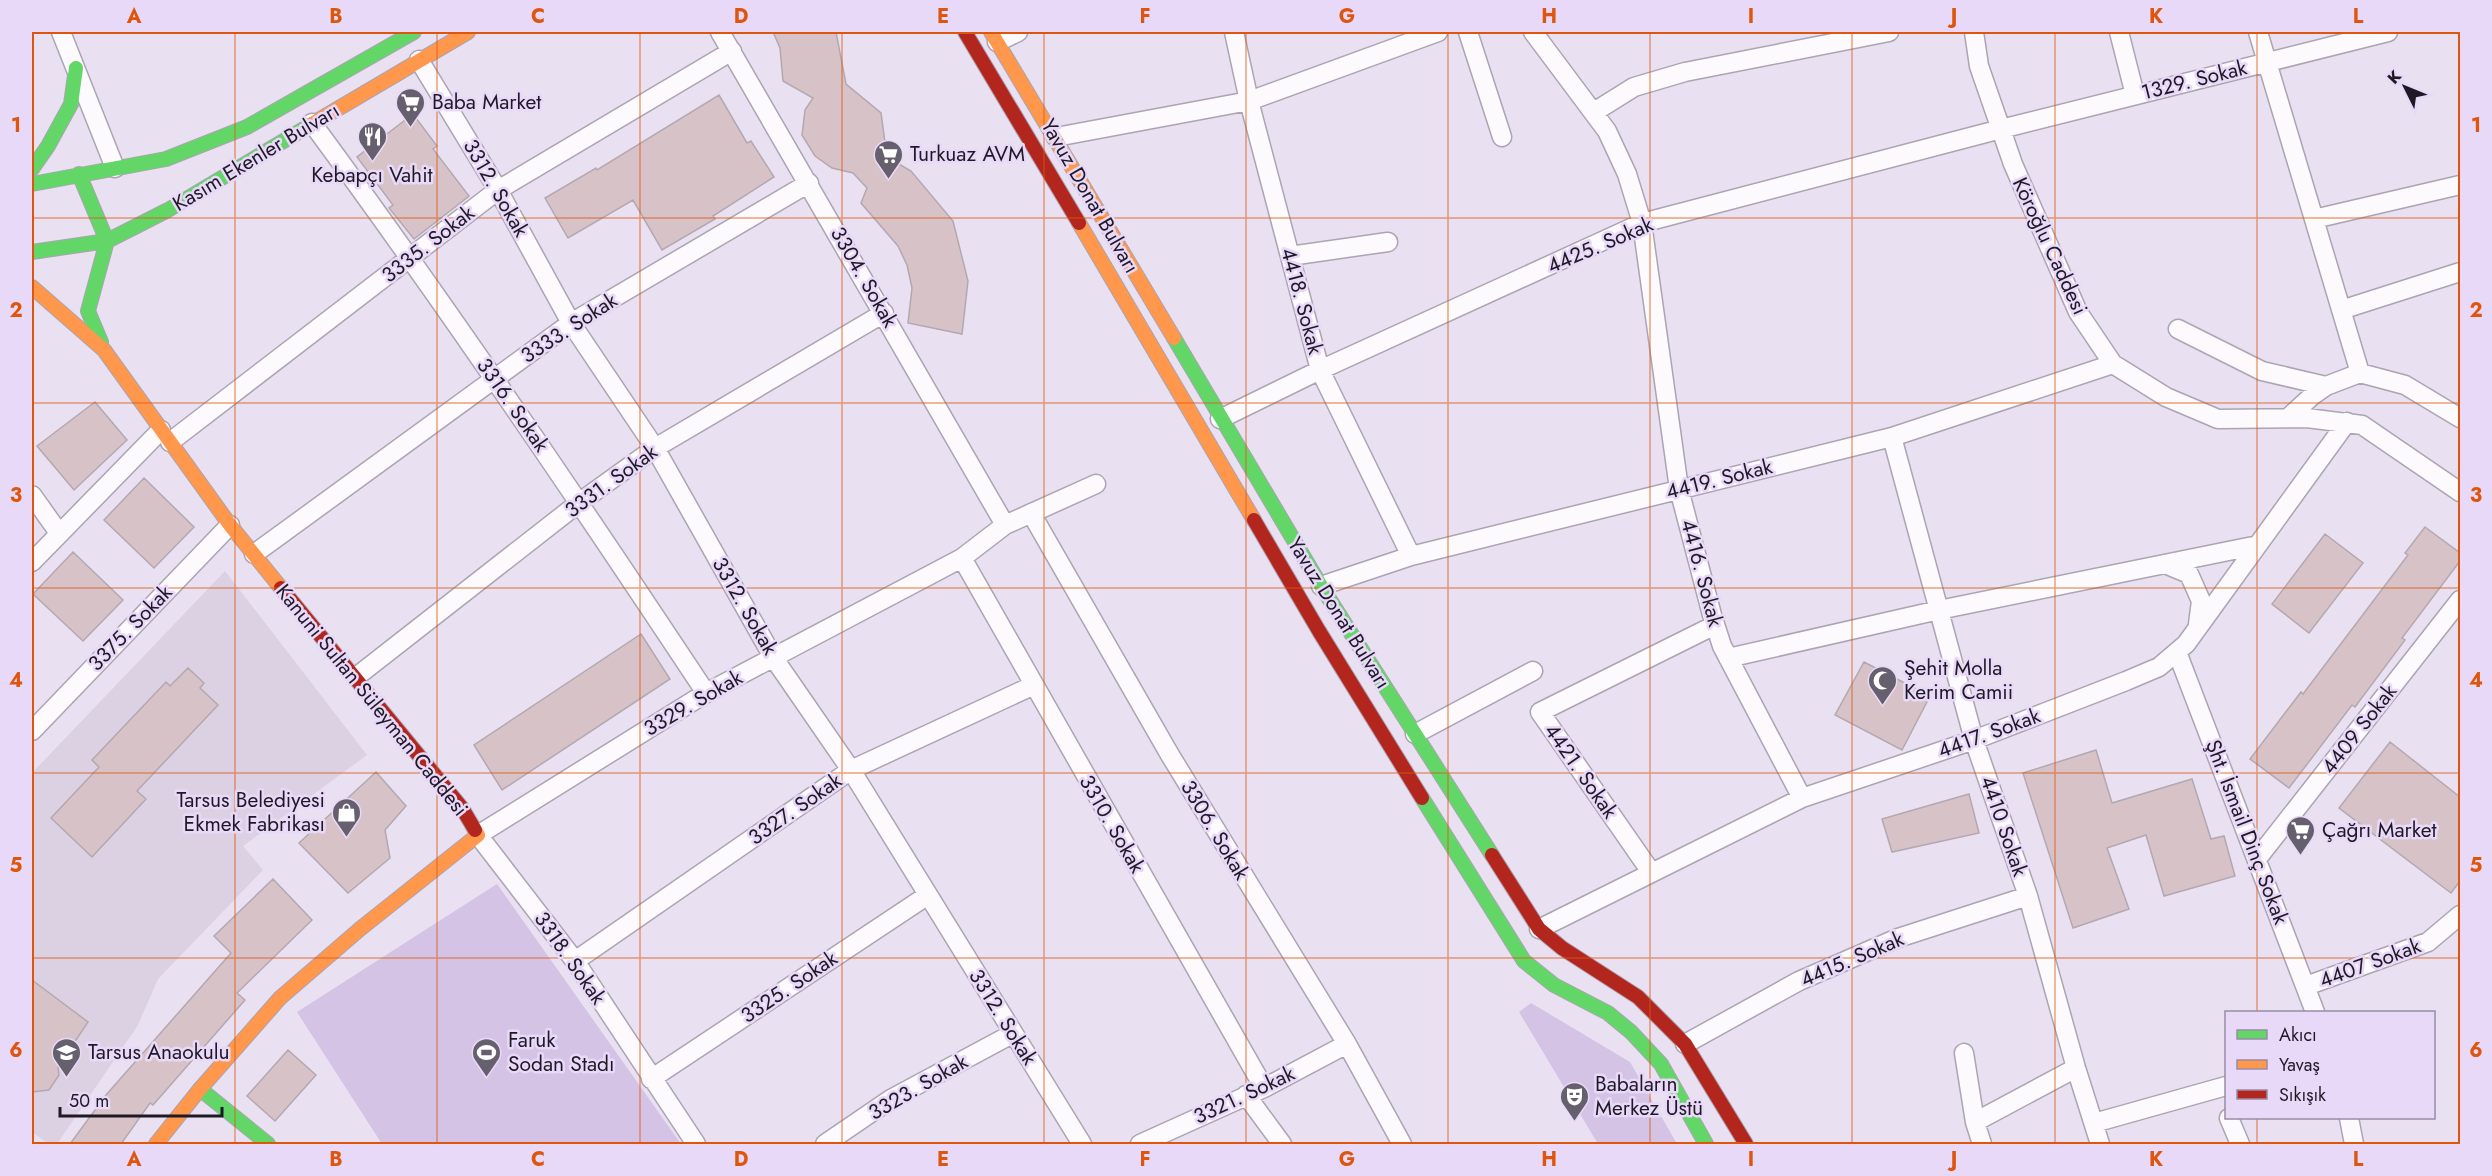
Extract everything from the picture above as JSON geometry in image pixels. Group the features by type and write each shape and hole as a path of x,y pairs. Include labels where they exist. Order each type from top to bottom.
{"street":[{"path":"61,32 116,168"},
{"name":"Kasım Ekenler Bulvarı","path":"32,184 166,159 247,127 414,32"},
{"name":"Kasım Ekenler Bulvarı","path":"32,252 108,241 168,210 468,32"},
{"name":"3304. Sokak","path":"720,32 885,313 1005,525"},
{"name":"Yavuz Donat Bulvarı","path":"965,32 1319,631 1524,961 1554,985 1608,1013 1631,1032 1661,1064 1706,1144"},
{"path":"994,37 1018,32"},
{"name":"4418. Sokak","path":"1234,32 1249,101 1320,370 1411,556"},
{"path":"1056,137 1249,101 1438,32"},
{"path":"1468,32 1502,137"},
{"name":"4416. Sokak","path":"1533,32 1607,130 1627,174 1642,224 1679,489 1715,625 1728,658 1802,798"},
{"path":"1594,112 1634,87 1686,72 1889,32"},
{"name":"Köroğlu Caddesi","path":"1974,32 1979,66 2013,164 2078,312 2113,364 2166,397 2218,419 2288,418 2362,425 2460,492"},
{"path":"2119,32 2135,95"},
{"path":"2258,32 2360,372"},
{"name":"1329. Sokak","path":"2001,129 2267,62 2348,36 2388,32"},
{"name":"Yavuz Donat Bulvarı","path":"994,37 1056,137 1321,586 1539,929 1562,948 1638,997 1685,1044 1746,1144"},
{"name":"3335. Sokak","path":"32,562 59,533 166,436 498,190 732,51"},
{"name":"3312. Sokak","path":"419,60 498,190 571,323 655,448 774,657 851,770 1082,1144"},
{"path":"32,169 48,146 71,104 75,68"},
{"name":"3316. Sokak","path":"312,123 410,257 580,502 706,693"},
{"name":"4425. Sokak","path":"1220,418 1320,370 1642,224 2001,129"},
{"path":"79,174 108,241 88,311 104,350"},
{"name":"3333. Sokak","path":"254,554 571,323 809,183"},
{"path":"2314,219 2460,185"},
{"path":"1290,256 1388,242"},
{"path":"34,272 35,289 104,350"},
{"path":"2341,310 2460,272"},
{"name":"3331. Sokak","path":"356,677 580,502 655,448 885,313"},
{"path":"2178,329 2262,371 2326,386"},
{"name":"Kanuni Sultan Süleyman Caddesi","path":"104,350 230,525 462,808 478,835 360,929 280,998 200,1089 156,1144"},
{"name":"4419. Sokak","path":"1321,586 1411,556 1892,437 2113,364"},
{"path":"2288,418 2313,394 2360,372 2405,385 2460,418"},
{"name":"4417. Sokak","path":"1539,929 1802,798 1974,740 2159,667 2186,644 2347,422"},
{"name":"4410 Sokak","path":"1892,437 1974,740 2028,896 2076,1068 2100,1144"},
{"name":"3329. Sokak","path":"478,835 706,693 962,558 1005,525 1096,484"},
{"path":"32,499 59,533"},
{"name":"3306. Sokak","path":"1031,513 1170,755 1347,1044 1402,1144"},
{"name":"3375. Sokak","path":"32,731 230,525"},
{"path":"1728,658 1939,609 2258,545"},
{"name":"3310. Sokak","path":"962,558 1032,686 1264,1088"},
{"path":"2165,564 2189,574 2201,602 2198,628"},
{"name":"4409 Sokak","path":"2257,859 2460,600"},
{"name":"4421. Sokak","path":"1651,872 1540,712 1715,625"},
{"name":"Şht. İsmail Dinç Sokak","path":"2177,652 2315,1011"},
{"path":"1415,734 1533,670"},
{"name":"3327. Sokak","path":"575,961 851,770 1032,686"},
{"name":"3318. Sokak","path":"478,835 575,961 696,1144"},
{"name":"3325. Sokak","path":"651,1079 928,895"},
{"name":"4415. Sokak","path":"1685,1044 1799,981 1898,938 2028,896"},
{"name":"4407 Sokak","path":"2306,986 2428,942 2460,915"},
{"name":"3323. Sokak","path":"825,1144 891,1099 1012,1034"},
{"name":"3321. Sokak","path":"1140,1144 1264,1088 1347,1044"},
{"path":"1964,1053 1975,1122 1982,1144"},
{"path":"1975,1122 2076,1068"},
{"path":"2094,1123 2222,1088 2225,1106"},
{"path":"200,1089 268,1144"},
{"path":"1246,1095 1282,1144"},
{"path":"2229,1119 2240,1144"},
{"path":"2349,1119 2354,1144"}],"shaded area":[{"path":"225,571 367,755 243,846 263,870 158,979 138,1025 57,1144 49,1144 32,1132 32,773"},
{"name":"Faruk Sodan Stadı","path":"497,884 681,1144 382,1144 297,1012"},
{"path":"1531,1003 1630,1062 1677,1144 1598,1144 1519,1012"}],"building":[{"name":"Turkuaz AVM","path":"773,32 836,32 846,84 881,113 887,157 911,171 953,221 968,281 962,334 908,323 912,288 907,265 898,246 861,203 867,188 853,173 832,168 815,156 802,135 805,110 813,98 783,81 780,48"},
{"path":"719,95 747,143 751,141 774,177 713,216 715,219 662,250 633,200 568,238 545,198 596,168 597,170"},
{"path":"413,114 437,146 433,149 469,196 414,239 389,208 393,205 357,157"},
{"path":"95,402 127,440 74,490 37,446"},
{"path":"144,478 194,527 154,568 104,520"},
{"path":"2425,527 2460,553 2460,561 2402,638 2405,640 2355,707 2352,705 2289,788 2250,759 2301,692 2303,694 2408,555 2405,553"},
{"path":"2325,534 2363,563 2309,633 2272,604"},
{"path":"73,552 123,600 83,641 33,594"},
{"path":"641,634 670,679 502,790 474,745"},
{"name":"Şehit Molla Kerim Camii","path":"1864,662 1930,696 1902,750 1835,715"},
{"path":"188,668 204,683 200,688 218,705 137,791 146,799 92,857 51,818 99,767 92,760 166,682 170,686"},
{"path":"2390,742 2460,797 2460,881 2451,893 2339,808"},
{"path":"2096,750 2112,803 2192,779 2211,839 2224,836 2235,876 2164,896 2146,835 2107,848 2129,909 2073,928 2023,773"},
{"name":"Tarsus Belediyesi Ekmek Fabrikası","path":"376,772 406,806 385,830 390,858 348,893 299,843"},
{"path":"1969,794 1979,833 1892,852 1882,819"},
{"path":"273,879 312,920 237,993 245,1000 153,1105 150,1103 121,1144 70,1144 106,1095 231,953 214,936"},
{"path":"32,980 88,1022 58,1067 59,1075 49,1090 32,1092"},
{"path":"288,1050 316,1075 275,1121 247,1096"}],"traffic: fast":[{"path":"32,184 166,159 247,127 414,32"},
{"path":"32,169 48,146 71,104 76,68"},
{"path":"32,252 107,241 168,210 312,124"},
{"path":"79,174 107,241 88,311 101,342"},
{"path":"1174,338 1321,586 1492,855"},
{"path":"1422,798 1524,961 1554,985 1608,1013 1631,1032 1661,1064 1706,1144"},
{"path":"200,1089 268,1144"}],"traffic: slow":[{"path":"312,124 468,32"},
{"path":"991,32 1174,338"},
{"path":"1079,223 1254,520"},
{"path":"32,287 104,350 230,525 281,588"},
{"path":"156,1144 200,1089 280,998 360,929 478,835 475,830"}],"traffic: jam":[{"path":"965,32 1079,223"},
{"path":"1254,520 1422,798"},
{"path":"281,588 462,808 475,830"},
{"path":"1492,855 1539,929 1562,948 1638,997 1685,1044 1746,1144"}],"place":[{"name":"Baba Market","path":"411,128"},
{"name":"Kebapçı Vahit","path":"372,162"},
{"name":"Turkuaz AVM","path":"889,180"},
{"name":"Şehit Molla Kerim Camii","path":"1883,706"},
{"name":"Tarsus Belediyesi Ekmek Fabrikası","path":"346,838"},
{"name":"Çağrı Market","path":"2301,856"},
{"name":"Tarsus Anaokulu","path":"67,1078"},
{"name":"Faruk Sodan Stadı","path":"487,1078"},
{"name":"Babaların Merkez Üstü","path":"1574,1122"}]}
